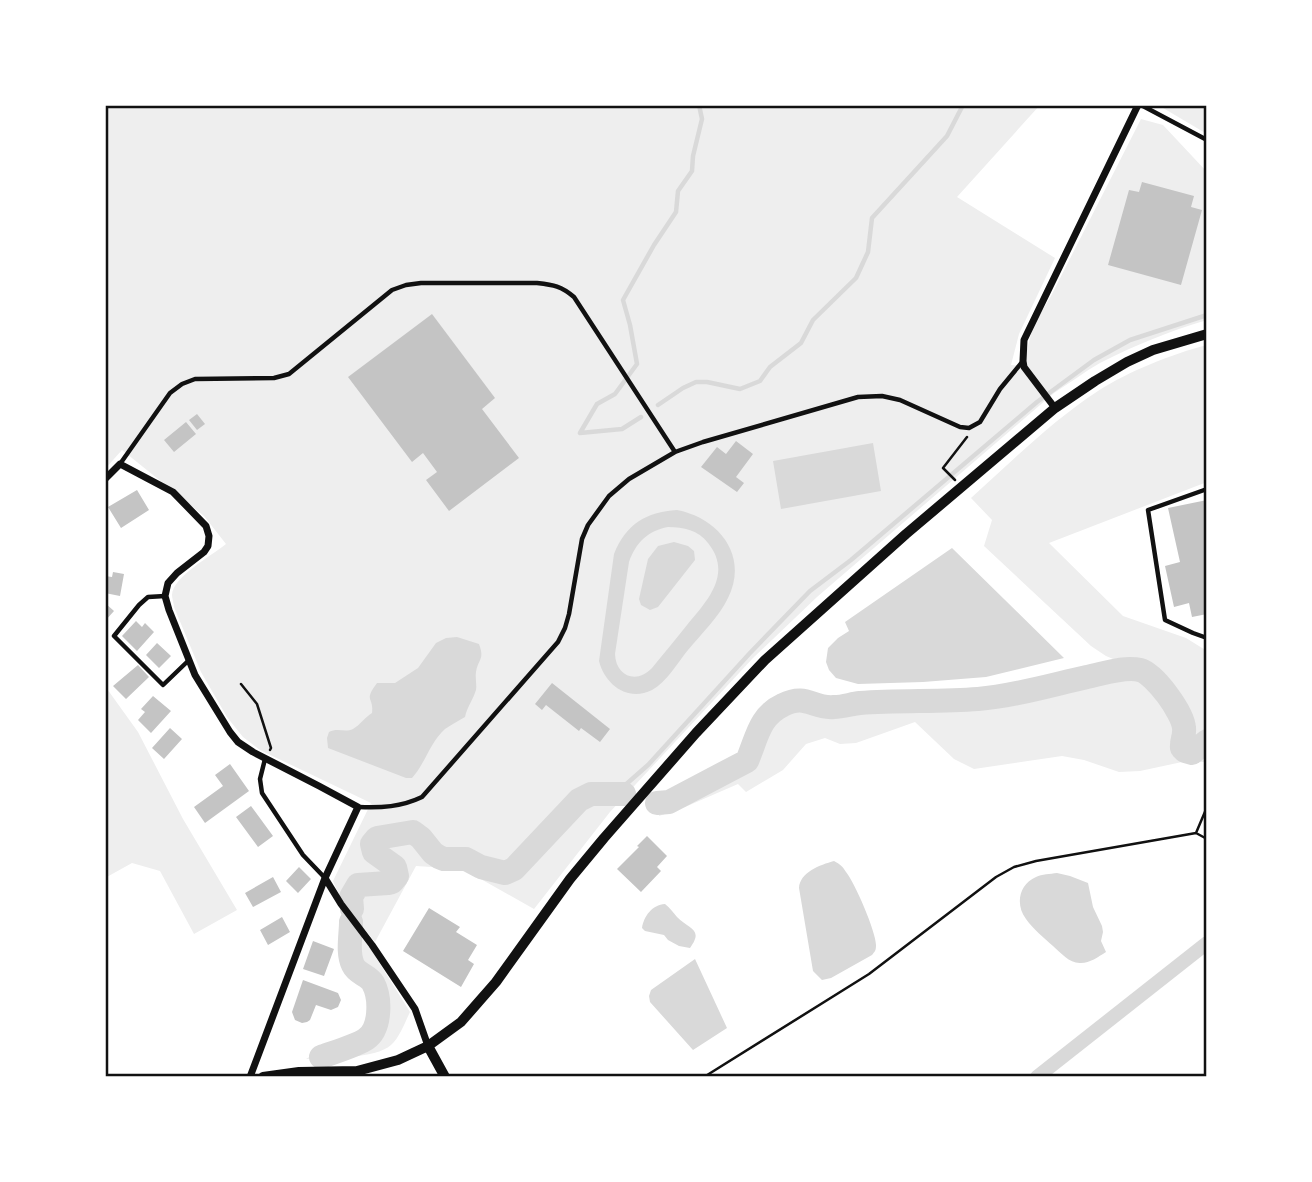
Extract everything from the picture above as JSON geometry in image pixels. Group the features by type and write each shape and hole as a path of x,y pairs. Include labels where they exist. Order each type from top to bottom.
{"street":[{"path":"1055,408 1024,367 1024,340 1140,105"},
{"path":"263,1077 299,1072 357,1071 398,1060 428,1046 461,1022 496,982 570,879 604,838 729,696 765,660 886,552 1055,408 1127,362 1153,350 1207,334"},
{"path":"105,479 120,464 173,492 206,526 208,546 168,583 165,596 195,675 230,732 238,742 265,759 358,807 325,878 250,1077"},
{"path":"325,878 415,1009 428,1046 445,1077"}],"lane":[{"path":"1140,105 1207,140"},
{"path":"120,464 170,393 182,384 195,379 274,378 289,374 392,290 421,283 537,283 566,289 575,297 675,452"},
{"path":"358,807 384,808 409,803 422,797 558,642 565,628 582,539 588,525 609,496 629,479 675,452 858,397 882,396 900,400 960,427 970,428 980,422 1000,389 1023,361"},
{"path":"1207,489 1148,510 1165,620 1207,638"},
{"path":"165,596 148,597 114,636 163,685 189,661"},
{"path":"265,759 260,779 262,793 303,855 325,878"}],"path":[{"path":"953,478 943,468 969,434 970,428"},
{"path":"241,684 257,704 271,748 265,759"},
{"path":"1195,833 1207,807"},
{"path":"705,1077 869,974 996,877 1014,867 1195,833 1207,839"}],"shaded area":[{"path":"105,105 1040,105 957,197 1055,258 1019,334 1011,365 1023,366 1033,326 1141,119 1163,125 1207,172 1207,320 1113,356 1054,393 817,597 753,658 610,812 534,909 463,869 416,866 375,942 346,905 333,881 371,803 260,750 243,737 227,717 201,672 174,607 172,595 179,581 226,544 204,516 122,450 105,469"},
{"path":"1158,105 1207,105 1207,134"},
{"path":"1207,345 1207,482 1049,543 1123,616 1186,638 1207,651 1207,762 1182,762 1140,771 1119,772 1062,756 974,769 954,759 915,722 856,743 840,744 825,738 806,744 783,770 746,792 738,784 659,816 662,798 745,757 764,713 786,699 803,697 820,701 973,695 1045,683 1125,664 1091,646 984,546 992,520 971,498 1048,428 1098,391 1151,364"},
{"path":"873,443 881,491 781,509 773,461"},
{"path":"677,510 692,514 717,530 732,554 734,582 720,612 672,672 652,690 634,694 612,684 599,661 614,554 631,527 647,517","holes":["668,527 690,530 700,535 715,554 718,576 709,597 652,668 640,676 628,676 619,668 615,654 629,562 644,538"]},
{"path":"674,542 694,551 695,560 658,607 650,610 641,605 639,599 648,559 658,546"},
{"path":"952,548 1064,658 986,677 858,684 836,678 826,662 828,648 849,631 845,622"},
{"path":"457,637 479,644 481,649 476,672 476,690 465,717 440,734 412,778 328,748 329,732 353,729 372,713 370,696 377,683 395,683 418,668 436,643"},
{"path":"105,686 138,732 183,819 237,910 194,934 160,871 132,863 105,878"},
{"path":"834,861 840,864 850,878 873,930 876,949 872,955 831,978 822,980 813,971 799,888 807,873"},
{"path":"1057,873 1088,883 1093,907 1102,926 1101,941 1106,952 1091,961 1077,963 1066,958 1035,930 1021,908 1020,895 1030,880"},
{"path":"665,904 695,933 696,937 690,948 679,946 664,935 642,928 649,912 656,906"},
{"path":"345,917 370,948 410,1012 397,1038 384,1050 350,1057 306,1059 335,1041 360,1033 373,1019 374,997 353,980 346,969"},
{"path":"695,959 727,1028 693,1050 650,1002 649,996 651,990"}],"building":[{"path":"1142,182 1194,196 1191,207 1202,210 1181,285 1108,265 1129,190 1139,192"},
{"path":"432,314 495,398 482,409 519,458 449,511 426,480 437,472 423,453 412,462 348,377"},
{"path":"197,414 205,424 197,430 189,420"},
{"path":"186,422 196,434 174,452 164,440"},
{"path":"736,441 753,454 736,477 744,483 737,492 701,467 717,447 726,454"},
{"path":"137,490 149,510 121,528 108,507"},
{"path":"1207,500 1207,614 1192,617 1189,603 1174,607 1165,566 1180,562 1168,508"},
{"path":"113,572 124,574 120,596 105,593 105,576 112,577"},
{"path":"105,603 114,611 105,621"},
{"path":"136,621 142,627 145,623 154,632 137,651 122,636"},
{"path":"157,643 171,656 159,668 146,655"},
{"path":"138,665 149,677 126,699 113,686"},
{"path":"552,683 610,729 600,742 581,728 579,731 546,705 542,710 535,704"},
{"path":"153,696 171,711 151,733 138,720 145,712 141,709"},
{"path":"170,728 182,739 164,759 152,748"},
{"path":"230,764 249,791 205,823 194,807 223,786 215,775"},
{"path":"251,806 273,836 258,847 236,817"},
{"path":"647,836 667,856 657,867 661,871 641,892 617,869"},
{"path":"299,867 311,879 298,893 286,881"},
{"path":"273,877 281,892 253,907 245,893"},
{"path":"429,908 460,927 456,932 477,945 468,960 474,964 461,987 403,951"},
{"path":"282,917 290,932 268,945 260,930"},
{"path":"313,941 334,949 324,976 303,969"},
{"path":"303,980 338,993 341,1000 338,1007 331,1010 316,1005 310,1020 302,1023 295,1020 292,1012"}],"waterway":[{"path":"580,433 597,404 615,394 637,364 623,300 676,212 678,191 692,171 702,119 699,105"},
{"path":"658,405 696,382 740,389 760,381 770,367 801,343 813,320 856,278 868,252 872,218 947,136 963,105"},
{"path":"615,794 648,765 810,591 851,560 1037,402 1094,360 1130,340 1207,315"},
{"path":"580,433 622,429 641,417"},
{"path":"657,803 669,802 747,761 760,728 769,715 783,705 798,701 834,707 875,702 992,698 1134,669 1153,679 1174,704 1182,721 1182,748 1185,751 1192,753 1207,741"},
{"path":"352,909 351,897 358,885 388,883 397,876 395,867 374,852 372,844 377,838 413,832 439,857 466,859 481,867 505,873 514,869 579,800 591,794 624,794"},
{"path":"321,1057 366,1039 377,1021 376,989 351,960 351,922"},
{"path":"1037,1077 1207,943"}]}
